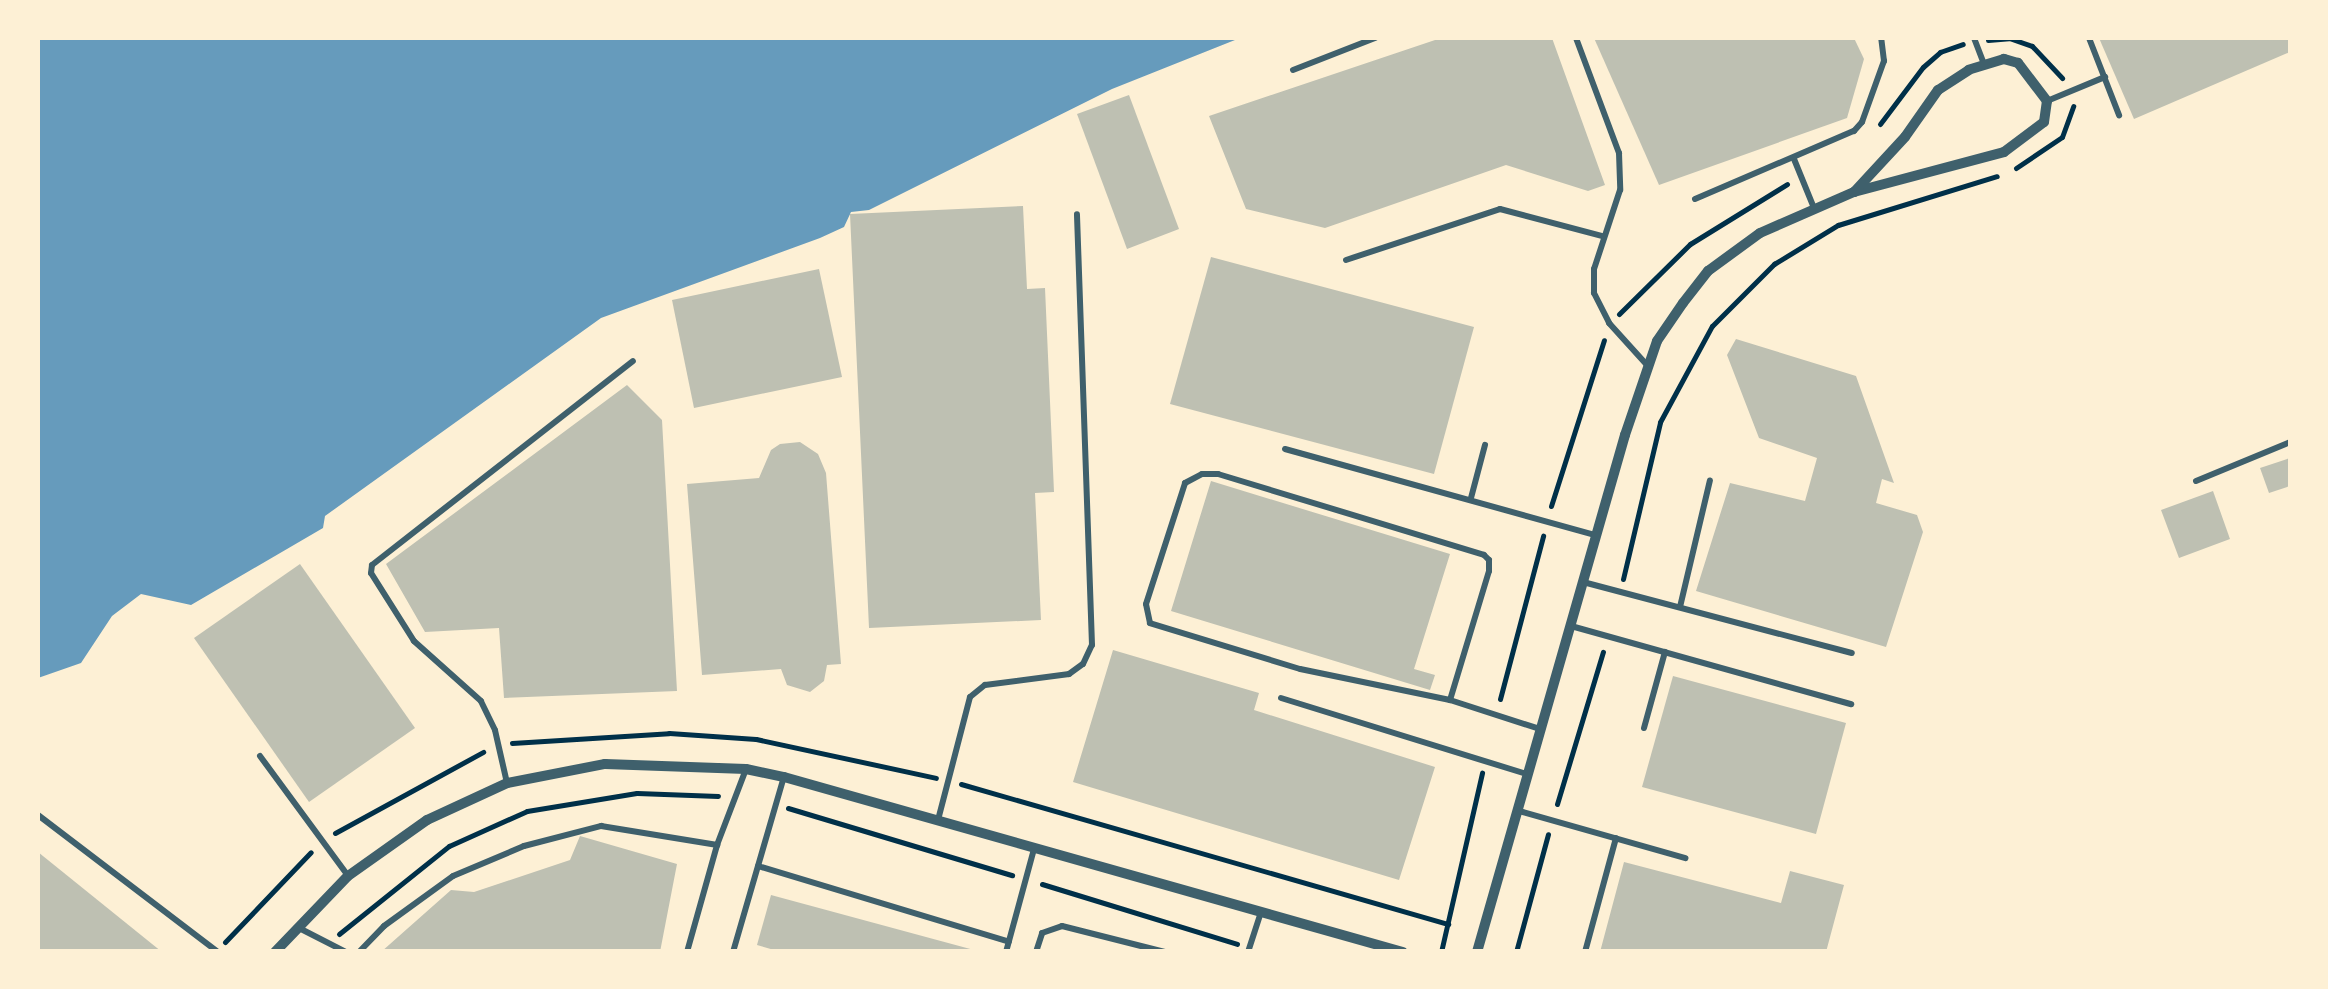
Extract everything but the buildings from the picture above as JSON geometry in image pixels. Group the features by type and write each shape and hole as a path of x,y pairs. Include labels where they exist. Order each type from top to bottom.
{"street":[{"path":"1478,952 1595,535 1658,341 1708,272 1760,233 1854,192 2004,152 2044,122 2046,101 2018,63 2004,59 1984,64 1938,90 1906,137 1854,192"},
{"path":"275,952 348,876 427,820 507,783 605,764 746,769 784,777 1403,952"}],"lane":[{"path":"1293,70 1375,38"},
{"path":"1576,38 1619,152 1620,190 1602,236 1594,269 1594,293 1609,323 1648,366"},
{"path":"1695,200 1854,132 1862,122 1884,62 1880,38"},
{"path":"2090,38 2119,116"},
{"path":"1975,39 1984,64"},
{"path":"2046,101 2105,78"},
{"path":"1794,159 1815,209"},
{"path":"1346,260 1500,209 1602,236"},
{"path":"938,820 970,697 978,689 1068,674 1083,664 1092,645 1077,214"},
{"path":"507,783 498,743 481,701 414,640 371,573 372,564 634,361"},
{"path":"2196,480 2290,442"},
{"path":"1471,498 1485,444"},
{"path":"1285,449 1595,535"},
{"path":"1450,700 1489,571 1489,560 1484,555 1218,474 1202,474 1185,482 1146,604 1150,623 1300,669 1450,700 1541,729"},
{"path":"1680,608 1710,480"},
{"path":"1582,581 1852,653"},
{"path":"1570,626 1851,704"},
{"path":"1644,728 1665,652"},
{"path":"1280,698 1528,774"},
{"path":"260,756 348,876"},
{"path":"688,952 717,845 746,769"},
{"path":"733,952 784,777"},
{"path":"1517,810 1685,858"},
{"path":"38,814 218,951"},
{"path":"359,952 384,926 453,876 524,846 602,826 717,845"},
{"path":"1585,952 1616,838"},
{"path":"1006,952 1034,848"},
{"path":"758,866 1009,942"},
{"path":"1248,952 1261,912"},
{"path":"1036,952 1042,933 1062,926 1164,952"},
{"path":"298,927 346,952"}],"path":[{"path":"1876,128 1923,67 1940,52 1975,39 2009,38 2032,46 2058,72 2070,92 2074,112 2062,137 2044,154 2009,172"},
{"path":"218,951 322,840 498,743 668,733 756,740 948,780 1448,924"}],"water":[{"path":"38,38 1240,38 1112,89 869,210 851,212 844,227 820,238 601,318 325,516 323,528 191,605 141,594 112,616 81,663 38,678"}]}
